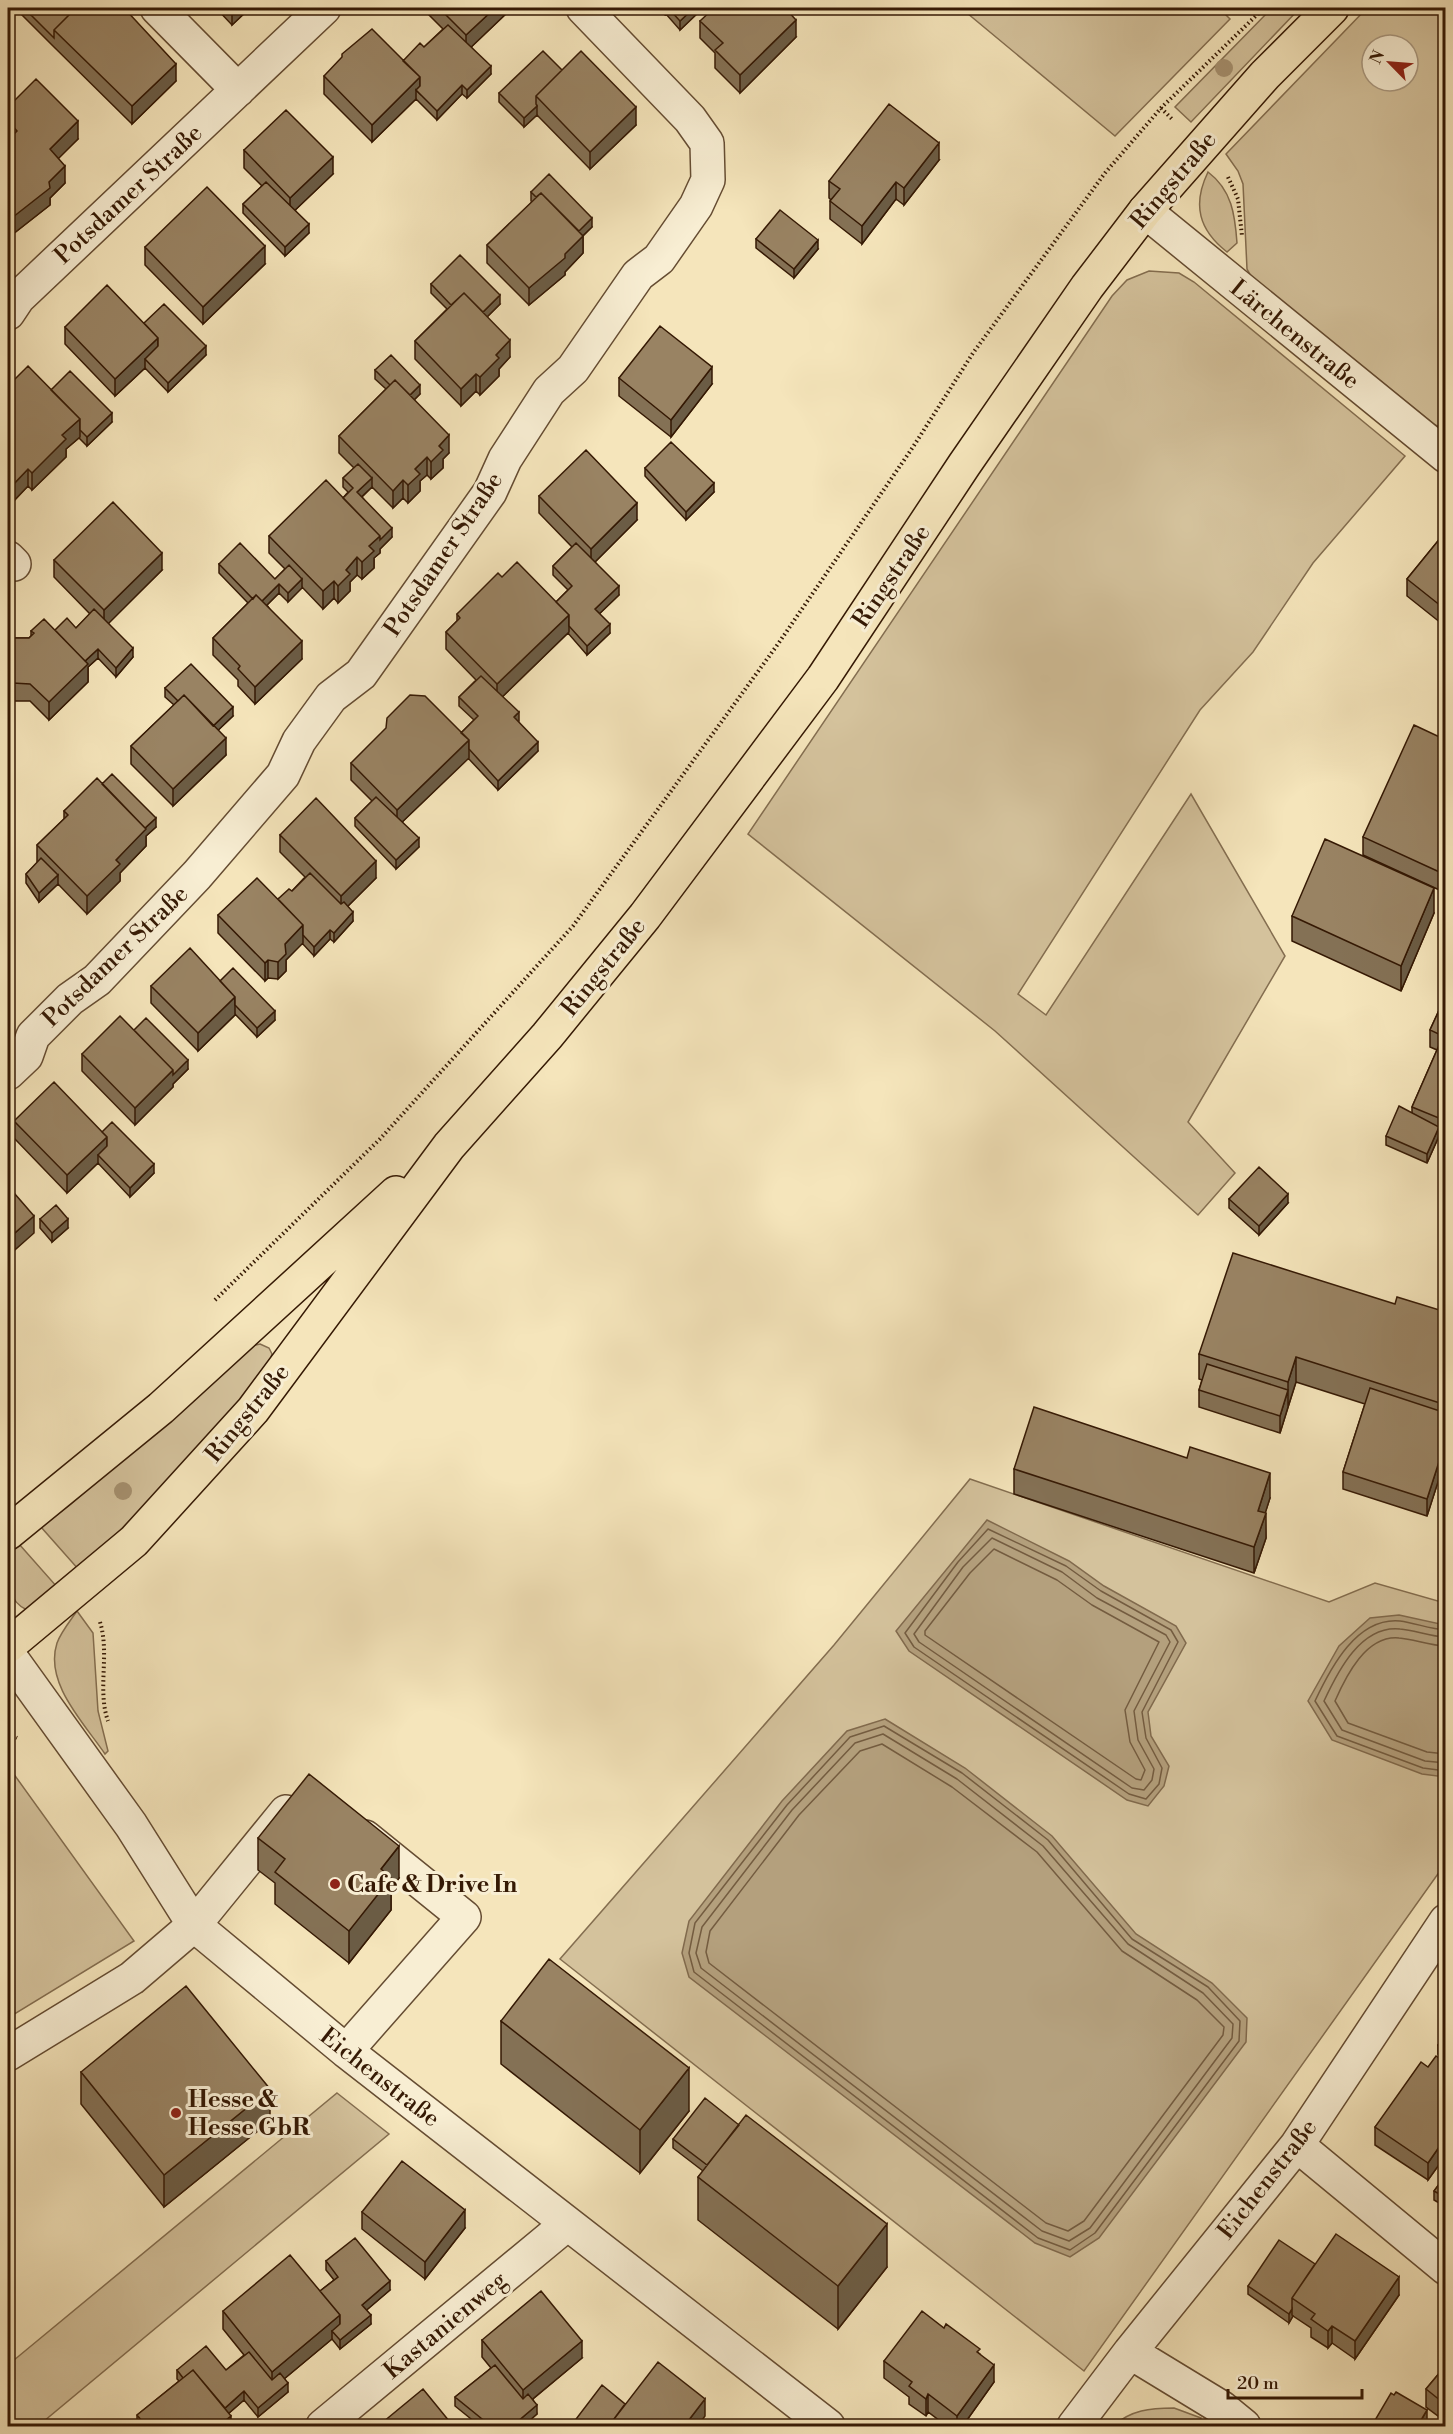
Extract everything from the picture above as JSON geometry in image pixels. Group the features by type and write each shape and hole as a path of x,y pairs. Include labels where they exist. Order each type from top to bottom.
{"main road":[{"name":"Ringstraße","path":"8,1646 134,1541 196,1476 253,1410 449,1146 547,1036 645,916 823,678 1010,399 1088,287 1144,212 1265,75 1332,8"},
{"name":"Ringstraße","path":"8,1533 161,1408 329,1252 449,1146"}],"street":[{"path":"157,8 238,90"},
{"name":"Potsdamer Straße","path":"11,300 324,8"},
{"name":"Potsdamer Straße","path":"8,1073 26,1056 33,1036 70,999 97,981 198,875 283,775 299,741 331,697 362,674 490,492 505,459 549,392 573,369 638,275 659,258 696,206 708,180 707,143 690,119 582,8"},
{"name":"Lärchenstraße","path":"1144,212 1446,456"},
{"name":"Eichenstraße","path":"8,1654 131,1825 194,1925 346,2051 828,2427"},
{"path":"8,2054 132,1977 194,1925 305,1789"},
{"path":"341,1818 464,1917 346,2051"},
{"name":"Eichenstraße","path":"1074,2427 1130,2352 1297,2145 1446,1921"},
{"path":"1297,2145 1446,2268"},
{"name":"Kastanienweg","path":"323,2427 567,2224"},
{"path":"1130,2352 1222,2408 1244,2427"}],"path":[{"path":"212,1303 380,1139 573,926 785,634 913,447 973,353 1105,173 1161,108 1264,8"},
{"path":"94,1614 101,1624 105,1657 104,1709 111,1731"}],"shaded area":[{"path":"961,8 1219,8 1230,19 1115,136"},
{"path":"1272,8 1300,8 1191,122 1175,107"},
{"path":"1367,8 1445,8 1445,429 1435,425 1251,276 1247,269 1243,184 1238,171 1226,154"},
{"path":"1208,172 1222,187 1231,204 1237,243 1227,252 1210,235 1201,216 1200,195"},
{"path":"1149,271 1179,273 1194,282 1405,456 1313,563 1253,652 1200,710 1018,994 1046,1015 1191,794 1285,956 1188,1122 1235,1173 1198,1215 995,1031 748,834 1112,296 1127,280"},
{"path":"260,1344 269,1348 272,1354 257,1382 179,1470 79,1570 41,1527 71,1504 252,1346"},
{"path":"970,1479 1329,1602 1375,1583 1445,1603 1445,1864 1084,2371 560,1959 834,1645"},
{"path":"19,1544 58,1588 27,1610 20,1606 11,1594 8,1580 8,1556"},
{"path":"77,1611 93,1633 98,1711 108,1751 105,1754 68,1702 56,1673 54,1658 57,1643"},
{"path":"8,1766 134,1941 8,2018"},
{"path":"337,2093 389,2134 38,2426 8,2426 8,2365"},
{"path":"1174,2408 1201,2418 1197,2426 1113,2426 1134,2413"}],"water":[{"path":"987,1520 1069,1561 1104,1586 1176,1626 1186,1643 1148,1712 1151,1736 1169,1766 1164,1786 1148,1806 1127,1800 909,1651 896,1631"},
{"path":"1399,1615 1445,1625 1445,1777 1422,1774 1332,1740 1308,1701 1339,1646 1370,1618"},
{"path":"885,1719 965,1768 1052,1836 1136,1934 1212,1983 1247,2018 1246,2042 1099,2238 1070,2257 1035,2243 689,1977 682,1953 689,1921 782,1801 847,1731"}],"building":[{"path":"39,8 76,8 54,30 54,38 31,15"},
{"path":"76,8 124,8 176,64 132,106 54,30"},
{"path":"439,8 495,8 466,35"},
{"path":"668,8 694,8 680,21"},
{"path":"714,8 785,8 796,20 740,75 715,50 723,43 700,21"},
{"path":"448,25 491,66 467,90 462,85 437,111 416,90 420,86 420,77 403,61 420,43 424,47"},
{"path":"372,29 420,77 372,125 324,76 342,57 342,54"},
{"path":"543,51 562,70 536,96 537,106 524,118 499,93"},
{"path":"581,51 636,107 590,152 536,96"},
{"path":"36,79 78,121 50,149 65,166 49,182 50,188 13,217 8,211 8,140 17,131 8,121 8,107"},
{"path":"889,104 939,143 904,188 896,182 862,226 830,201 840,189 829,181"},
{"path":"286,110 333,157 290,198 244,150"},
{"path":"549,174 592,218 579,231 541,193 536,197 531,192"},
{"path":"266,182 309,224 285,247 243,204"},
{"path":"207,187 265,246 203,307 145,247"},
{"path":"541,193 583,236 565,254 565,258 529,288 487,245"},
{"path":"780,210 818,240 794,269 756,239"},
{"path":"460,255 500,295 483,312 464,293 451,305 431,284"},
{"path":"107,285 158,338 115,379 65,327"},
{"path":"464,293 510,340 496,355 499,358 480,377 476,374 461,389 415,341"},
{"path":"164,304 206,346 168,383 145,359 158,346 158,338 144,323"},
{"path":"660,326 712,367 671,420 619,378"},
{"path":"391,355 420,385 410,395 395,380 390,385 375,370"},
{"path":"28,366 80,419 62,435 66,439 32,473 28,469 8,490 8,386"},
{"path":"70,371 112,413 87,437 80,430 80,419 51,390"},
{"path":"395,380 449,435 439,446 443,450 431,462 427,457 415,469 420,474 408,485 403,480 393,491 339,436"},
{"path":"671,442 714,483 686,512 645,468"},
{"path":"586,450 637,503 591,549 539,496"},
{"path":"358,464 372,478 357,492 392,528 380,540 380,536 343,498 353,488 343,478"},
{"path":"326,480 380,536 369,546 374,551 362,562 357,557 346,570 350,574 338,586 334,581 323,591 269,536"},
{"path":"113,502 162,553 104,610 54,560"},
{"path":"1446,531 1446,610 1407,579"},
{"path":"240,543 275,579 289,565 302,579 288,593 279,584 262,601 256,595 253,599 219,564"},
{"path":"576,543 619,586 595,609 610,624 587,646 569,626 569,615 556,602 572,586 553,566"},
{"path":"517,562 569,615 497,684 446,632 460,618 457,614 498,573 502,577"},
{"path":"256,595 302,641 255,687 238,669 240,666 213,638"},
{"path":"94,609 133,648 116,668 98,649 85,661 55,630 67,618 76,628"},
{"path":"44,619 88,664 49,702 30,684 13,683 8,689 8,625 15,638 29,638 34,633 31,631"},
{"path":"191,664 233,707 213,726 184,695 178,701 165,688"},
{"path":"481,676 519,712 514,717 538,742 498,781 469,749 469,740 461,733 478,716 459,697"},
{"path":"184,695 226,738 173,789 131,746"},
{"path":"410,695 425,696 469,740 397,810 351,763 386,728 387,718"},
{"path":"1414,725 1446,740 1446,875 1363,837"},
{"path":"112,774 156,818 145,828 102,784"},
{"path":"97,778 146,829 116,860 120,864 87,896 37,845 68,815 64,811"},
{"path":"376,797 419,838 396,860 355,818"},
{"path":"316,798 376,861 341,896 280,835"},
{"path":"1325,839 1434,888 1401,966 1292,916"},
{"path":"41,858 58,875 39,893 26,874"},
{"path":"310,873 341,904 344,902 353,912 334,933 330,930 314,947 303,935 303,925 278,899 289,889 292,891"},
{"path":"257,878 303,925 285,944 286,954 278,962 268,960 265,963 218,915"},
{"path":"190,948 235,997 198,1033 151,986"},
{"path":"233,968 275,1011 257,1028 235,1005 235,997 220,981"},
{"path":"1446,995 1446,1121 1412,1107 1443,1036 1430,1030"},
{"path":"120,1016 173,1070 135,1108 82,1054"},
{"path":"146,1018 188,1060 173,1075 173,1070 134,1030"},
{"path":"54,1082 107,1137 67,1175 14,1121"},
{"path":"1399,1106 1439,1127 1427,1154 1386,1136"},
{"path":"112,1122 154,1164 130,1188 98,1155 107,1146 107,1137 102,1132"},
{"path":"1259,1167 1288,1194 1259,1226 1229,1199"},
{"path":"8,1186 34,1216 8,1239"},
{"path":"56,1205 68,1219 52,1233 40,1219"},
{"path":"1233,1253 1395,1304 1397,1297 1446,1312 1446,1405 1296,1357 1288,1382 1199,1354"},
{"path":"1207,1364 1288,1390 1280,1416 1199,1390"},
{"path":"1370,1388 1446,1413 1446,1440 1427,1499 1343,1472"},
{"path":"1034,1407 1187,1458 1190,1447 1270,1473 1258,1511 1266,1513 1254,1547 1014,1469"},
{"name":"Cafe & Drive In","path":"309,1774 399,1846 381,1869 391,1878 349,1931 275,1872 285,1859 258,1838"},
{"path":"549,1959 689,2068 640,2130 501,2021"},
{"name":"Hesse & Hesse GbR","path":"186,1986 270,2089 164,2175 81,2072"},
{"path":"1446,2034 1446,2050 1438,2045"},
{"path":"1436,2056 1446,2063 1446,2137 1428,2163 1375,2127 1421,2062 1428,2067"},
{"path":"705,2098 739,2125 707,2165 673,2139"},
{"path":"746,2115 887,2224 838,2286 698,2177"},
{"path":"402,2161 465,2210 425,2262 362,2212"},
{"path":"1446,2175 1446,2198 1434,2191"},
{"path":"1336,2234 1399,2277 1355,2341 1332,2326 1328,2331 1311,2319 1315,2314 1292,2298"},
{"path":"355,2238 390,2281 362,2305 371,2315 340,2340 332,2331 340,2324 340,2315 320,2291 338,2277 326,2261"},
{"path":"1279,2240 1315,2264 1292,2298 1292,2309 1289,2314 1248,2286"},
{"path":"290,2255 340,2315 272,2372 223,2311"},
{"path":"541,2291 582,2341 523,2390 482,2340"},
{"path":"922,2311 944,2328 946,2324 980,2349 977,2352 994,2365 957,2416 928,2394 926,2399 909,2386 912,2382 884,2361"},
{"path":"206,2346 226,2370 249,2352 272,2380 280,2373 288,2383 258,2408 244,2391 225,2408 193,2370 183,2378 177,2370"},
{"path":"658,2362 705,2399 685,2427 616,2427 611,2423"},
{"path":"495,2365 523,2399 528,2394 537,2405 511,2427 492,2427 455,2397"},
{"path":"1446,2365 1446,2405 1426,2389"},
{"path":"193,2370 231,2416 217,2427 147,2427 137,2415"},
{"path":"602,2385 625,2404 611,2423 611,2427 570,2427"},
{"path":"423,2389 454,2427 377,2427"},
{"path":"1396,2392 1427,2410 1417,2427 1371,2427 1391,2393 1394,2395"}],"place":[{"name":"Cafe & Drive In","path":"335,1884"},
{"name":"Hesse & Hesse GbR","path":"176,2113"}]}
